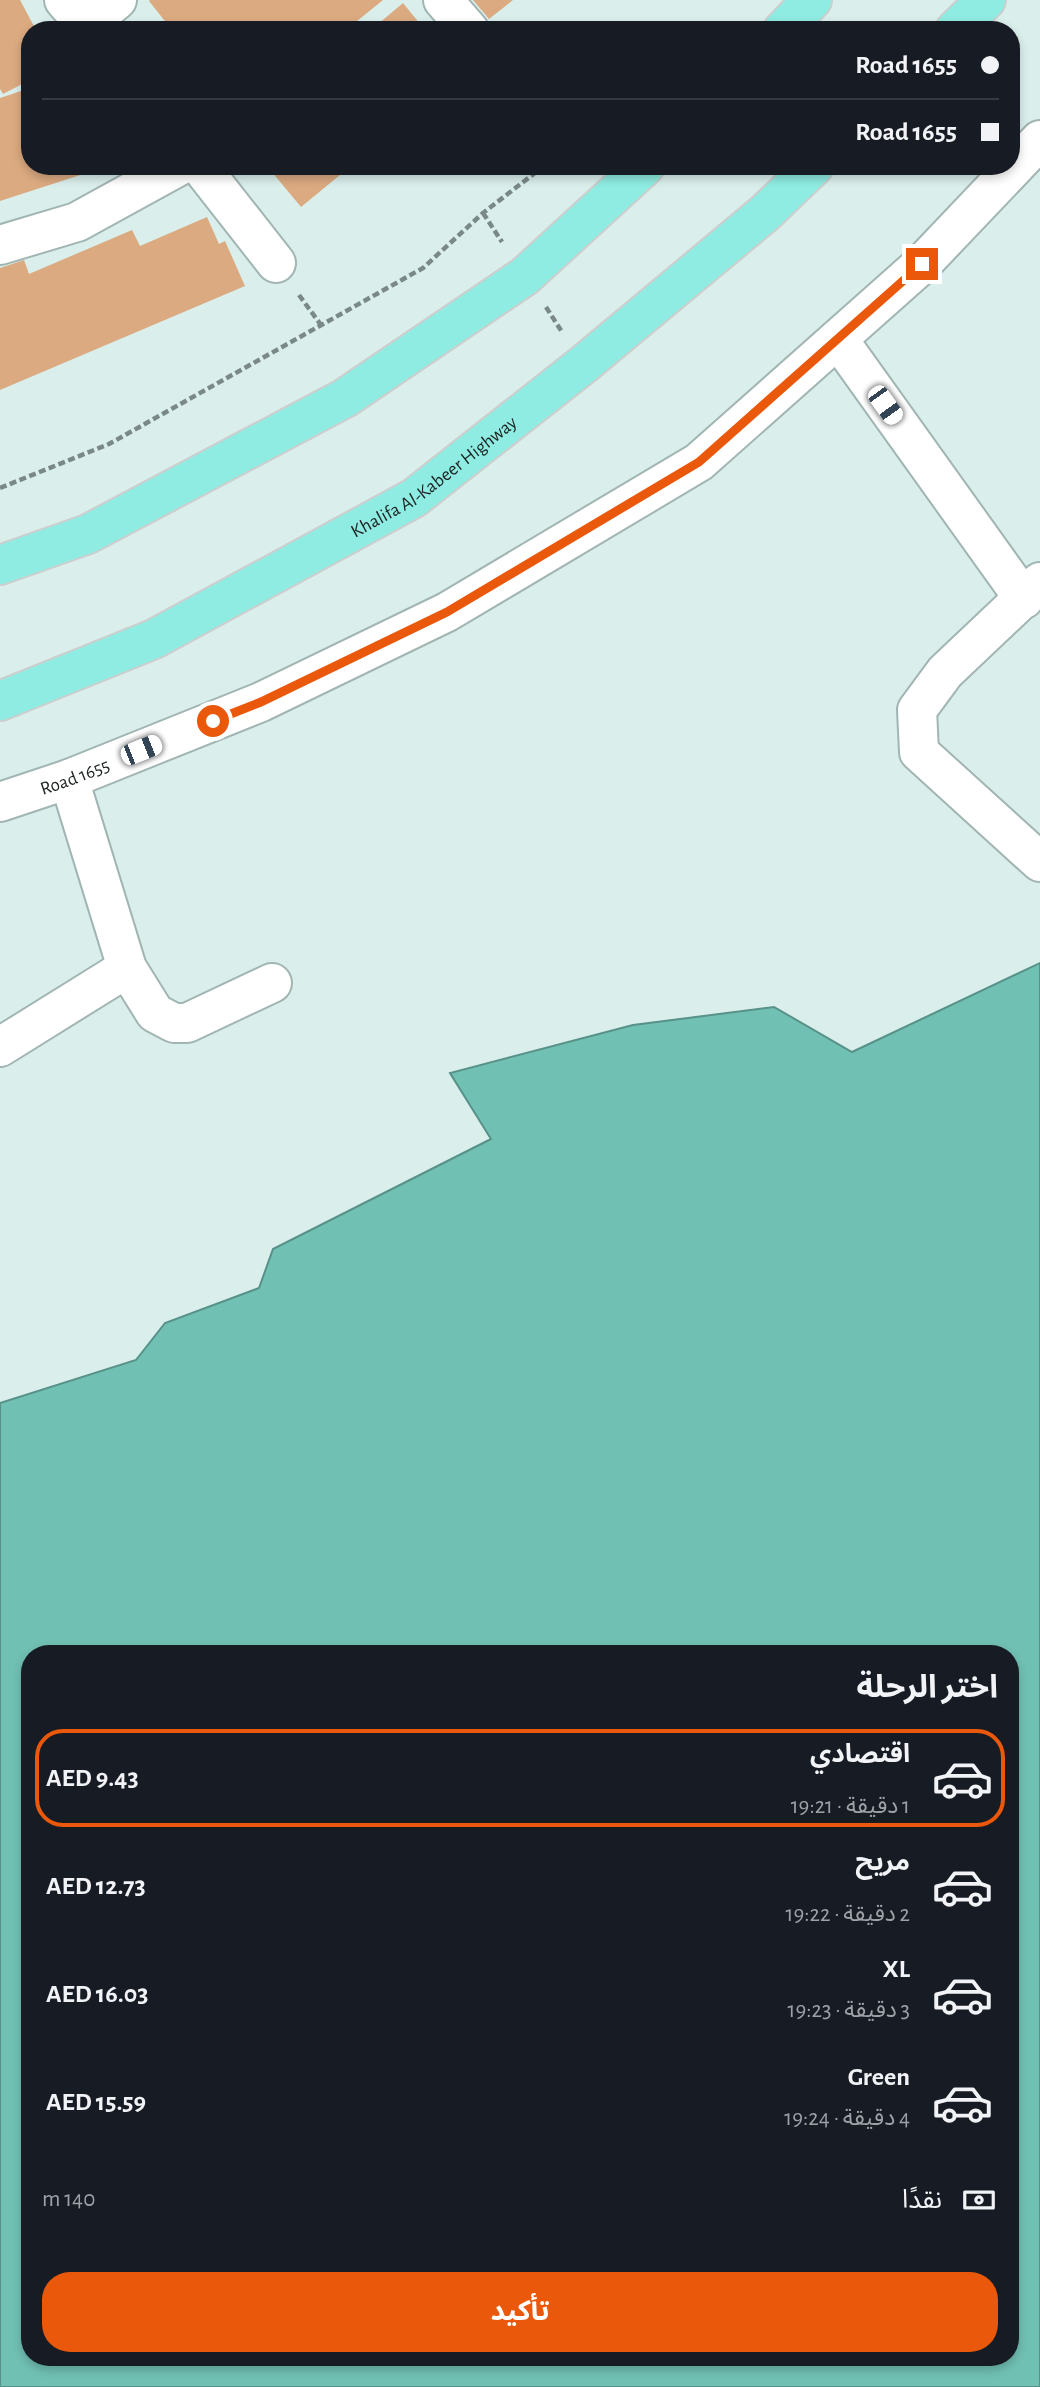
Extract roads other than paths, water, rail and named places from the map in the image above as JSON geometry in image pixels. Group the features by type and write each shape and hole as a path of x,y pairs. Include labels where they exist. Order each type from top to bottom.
{"main road":[{"path":"792,21 812,0"},
{"path":"964,21 986,0"},
{"path":"0,565 88,534 345,398 525,276 635,175"},
{"name":"Khalifa Al-Kabeer Highway","path":"0,701 154,639 414,498 584,364 765,213 805,175"}],"street":[{"path":"80,18 117,0"},
{"path":"443,0 461,21"},
{"name":"Road 1655","path":"1020,162 1040,141"},
{"path":"0,245 77,222 163,175"},
{"path":"207,175 276,263"},
{"name":"Road 1655","path":"0,802 69,779 261,702 447,612 699,462 922,264 1007,175"},
{"path":"838,339 1032,590 945,672 917,710 919,752 1040,862"},
{"path":"69,779 127,968 155,1013 174,1023 187,1023 272,983"},
{"path":"0,1047 127,968"}]}
